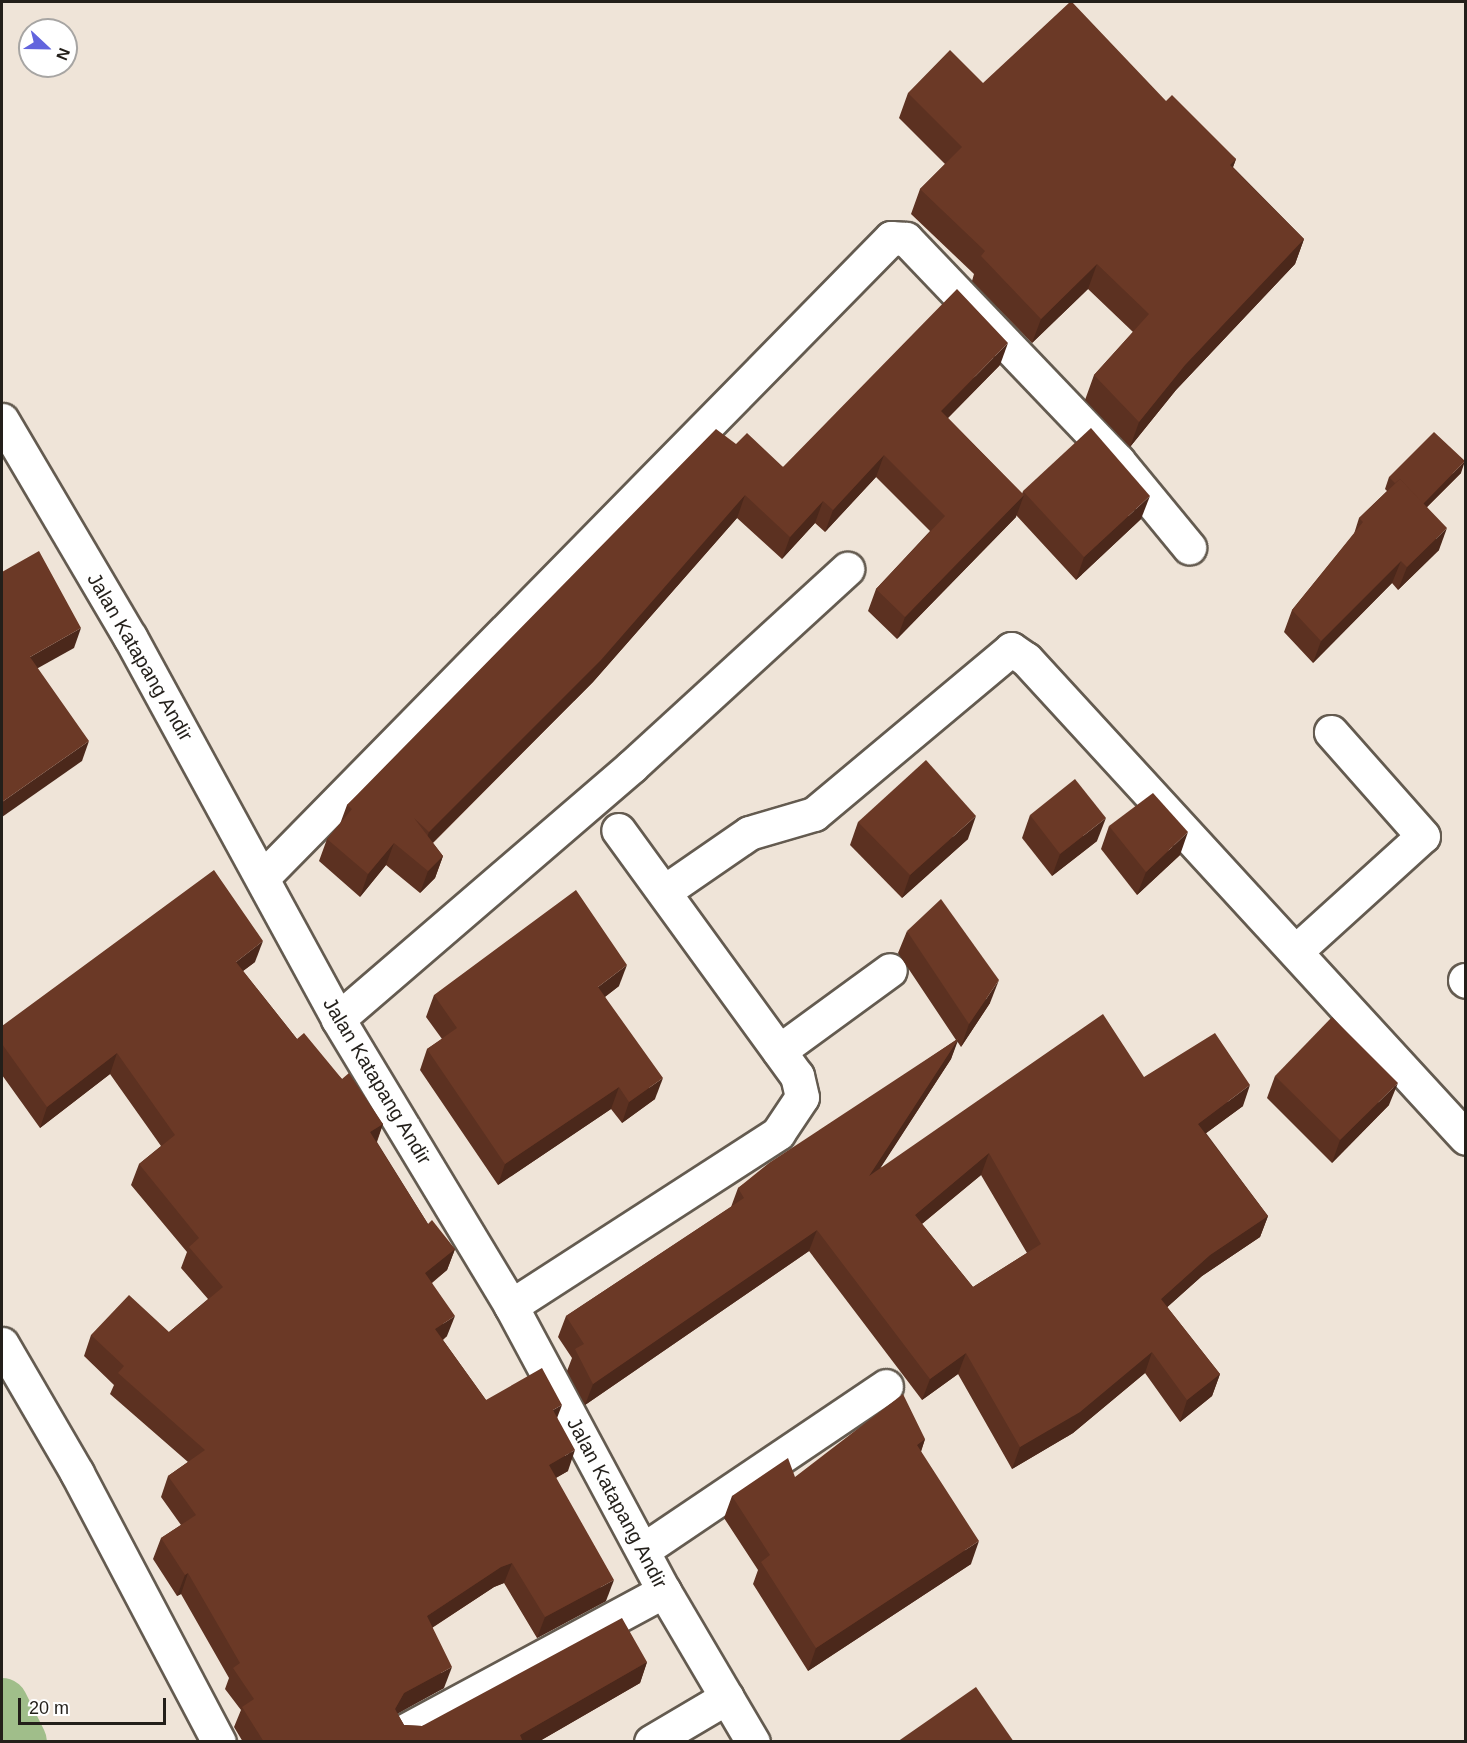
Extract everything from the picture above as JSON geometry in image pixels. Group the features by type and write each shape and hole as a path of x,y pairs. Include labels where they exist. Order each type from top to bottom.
{"street":[{"path":"263,878 891,238 906,239 1118,461 1190,547"},
{"name":"Jalan Katapang Andir","path":"2,420 130,637 338,1019 512,1306 664,1591 753,1742"},
{"path":"338,1019 632,766 847,569"},
{"path":"665,891 750,832 814,813 1011,649 1026,659 1466,1138"},
{"path":"1296,951 1423,836 1331,732"},
{"path":"512,1306 778,1133 802,1097 797,1076 780,1051 665,891 618,830"},
{"path":"780,1051 890,970"},
{"path":"2,1344 77,1473 219,1742"},
{"path":"643,1550 886,1386"},
{"path":"406,1730 664,1591"},
{"path":"651,1742 728,1697"}],"building":[{"path":"1070,2 1166,101 1172,95 1236,159 1230,165 1304,239 1185,365 1139,422 1094,375 1149,314 1097,264 1041,319 981,256 985,251 920,189 962,147 908,93 950,50 983,83"},
{"path":"957,289 1008,343 941,411 1024,495 905,617 876,589 945,516 884,455 833,510 823,501 790,537 745,495 601,660 429,832 414,818 443,856 428,871 394,843 368,874 327,839 352,809 347,805 716,429 736,444 747,433 783,467"},
{"path":"1091,428 1150,496 1084,557 1023,491"},
{"path":"1434,432 1465,461 1423,504 1400,479 1395,483 1389,477"},
{"path":"1400,479 1447,528 1407,567 1401,561 1321,641 1292,610 1363,522 1359,518"},
{"path":"39,551 81,628 30,657 89,741 2,802 2,572"},
{"path":"926,760 976,816 910,875 858,822"},
{"path":"1075,779 1106,818 1060,854 1030,815"},
{"path":"1153,793 1188,832 1146,872 1109,826"},
{"path":"214,870 263,941 236,962 297,1039 304,1033 342,1079 349,1073 383,1124 370,1132 428,1224 432,1220 455,1249 425,1273 455,1316 435,1329 486,1400 542,1368 562,1405 553,1410 575,1450 549,1465 614,1580 545,1617 512,1563 501,1567 427,1616 452,1667 404,1693 395,1709 404,1725 422,1726 622,1618 647,1662 520,1735 523,1742 264,1742 242,1707 254,1699 233,1668 240,1663 188,1573 185,1575 161,1538 196,1515 168,1476 205,1450 118,1373 124,1366 91,1335 129,1295 169,1332 223,1287 189,1247 199,1238 139,1164 175,1135 117,1053 47,1107 2,1044 2,1026"},
{"path":"576,890 627,965 598,987 663,1078 629,1102 619,1087 505,1164 427,1049 457,1028 434,995"},
{"path":"941,899 999,980 969,1024 907,931"},
{"path":"1103,1014 1144,1077 1215,1033 1250,1085 1198,1124 1268,1216 1210,1255 1161,1299 1220,1374 1187,1400 1152,1352 1080,1412 1020,1447 966,1353 930,1379 817,1230 593,1384 575,1349 584,1344 566,1316 744,1198 738,1188 769,1163 959,1038 869,1176","holes":["989,1153 1041,1244 973,1287 915,1215"]},
{"path":"1332,1017 1398,1083 1340,1140 1275,1076"},
{"path":"903,1394 925,1439 917,1445 979,1541 816,1648 761,1562 770,1555 732,1496 788,1458 795,1477"},
{"path":"976,1687 1014,1742 897,1742"}],"waterway":[{"path":"2,1704 21,1742"}]}
